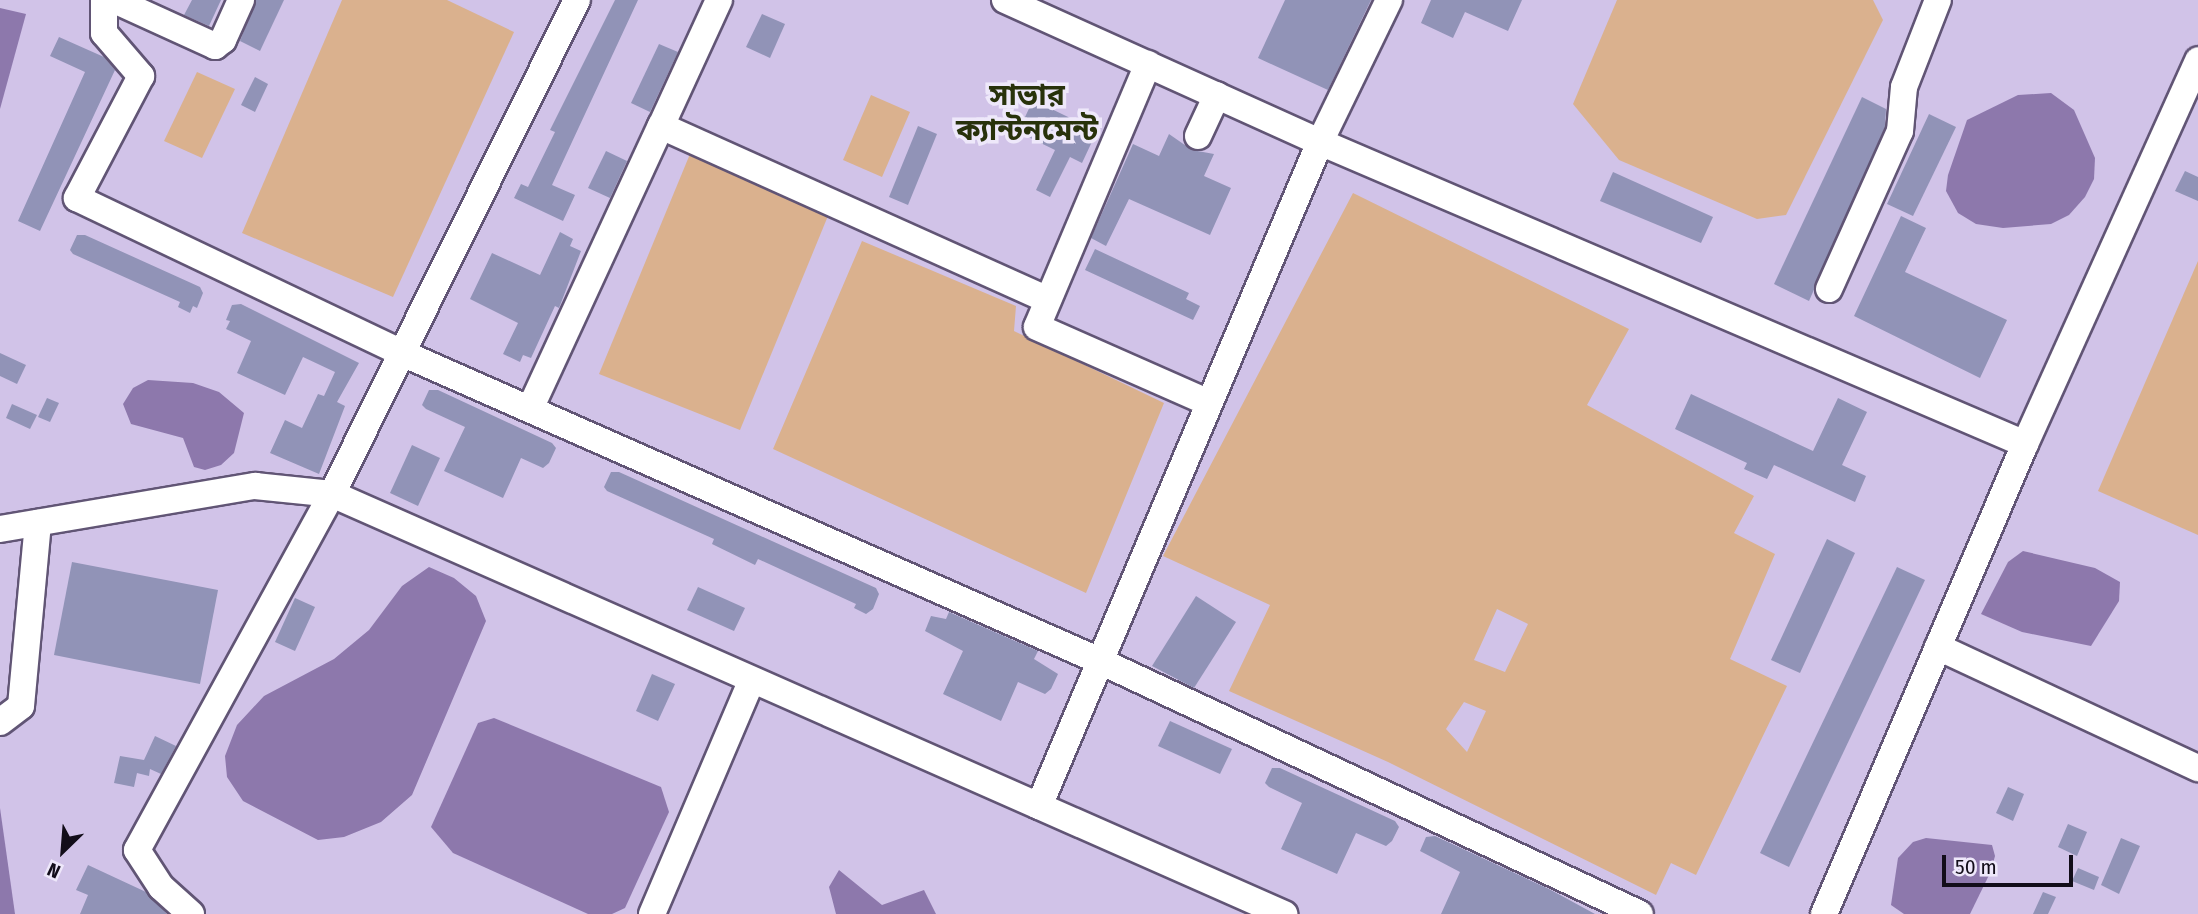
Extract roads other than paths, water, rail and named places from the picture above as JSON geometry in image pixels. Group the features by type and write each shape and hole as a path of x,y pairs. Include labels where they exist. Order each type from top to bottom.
{"street":[{"path":"104,0 104,33 141,76 77,198 402,353 1100,661 1640,914"},
{"path":"114,0 215,46 223,40 241,0"},
{"path":"191,914 161,887 136,850 332,494 577,0"},
{"path":"530,409 719,0"},
{"path":"1005,0 1320,142 2025,444"},
{"path":"1039,806 1320,142 1389,0"},
{"path":"1829,289 1900,131 1903,87 1938,0"},
{"path":"1824,914 2025,444 2198,60"},
{"path":"1148,64 1037,327 1209,403"},
{"path":"1198,136 1217,95"},
{"path":"660,126 1048,300"},
{"path":"0,529 255,486 332,494 1284,914"},
{"path":"0,722 21,706 38,523"},
{"path":"1938,647 2198,768"},
{"path":"652,914 752,680"}],"district":[{"name":"সাভার ক্যান্টনমেন্ট","path":"1027,112"}]}
